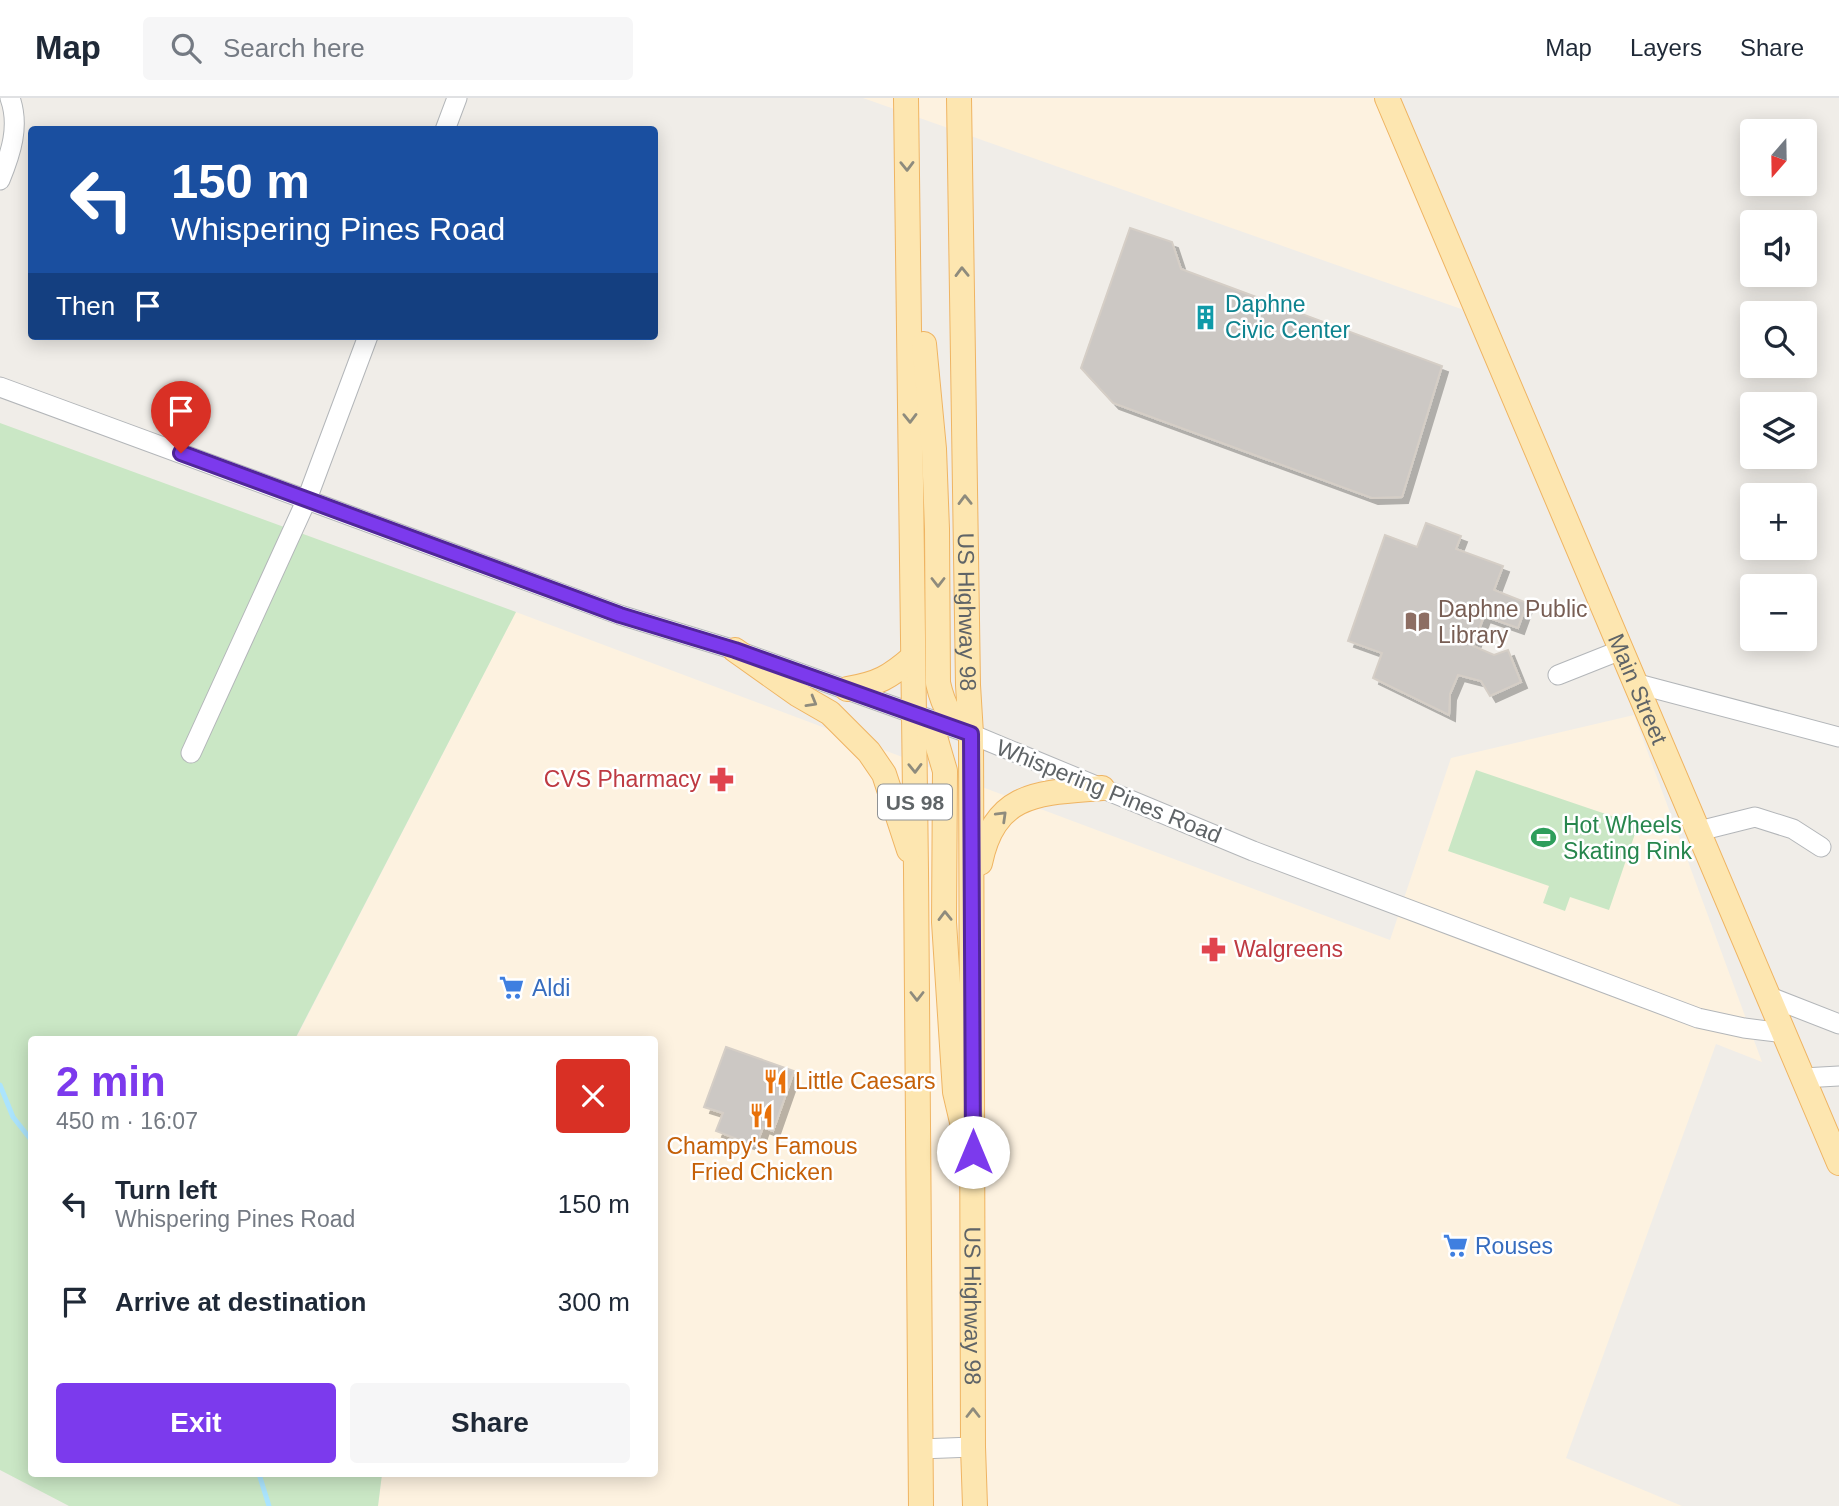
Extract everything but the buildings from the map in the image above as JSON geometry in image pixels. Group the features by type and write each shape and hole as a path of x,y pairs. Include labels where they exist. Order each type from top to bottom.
{"main road":[{"name":"US 98","path":"906,98 921,1506"},
{"name":"US Highway 98","path":"959,98 971,734 975,1506"},
{"name":"Main Street","path":"1387,98 1839,1163"},
{"path":"908,246 923,338 934,449 938,683 942,702 952,719 971,734"},
{"path":"735,650 797,694 830,713 869,752 884,774 916,870"},
{"path":"847,689 872,685 891,676 913,657"},
{"path":"914,713 935,737 945,771 944,922 955,1092 973,1178"},
{"path":"971,901 985,839 996,820 1028,798 1052,792 1102,788"}],"street":[{"path":"0,180 15,132 15,111 10,98"},
{"path":"446,126 457,98"},
{"path":"191,753 307,499 367,340"},
{"name":"Whispering Pines Road","path":"0,387 620,615 735,650 971,734 1264,855 1698,1018 1784,1033"},
{"path":"1558,675 1621,650"},
{"path":"1634,683 1839,737"},
{"path":"1699,831 1755,817 1793,829 1821,847"},
{"path":"1770,998 1839,1024"},
{"path":"1803,1078 1839,1076"},
{"path":"920,1449 973,1447"}],"shaded area":[{"path":"863,98 1374,98 1464,310"},
{"path":"516,612 1390,940 1451,758 1634,715 1762,1062 1716,1044 1566,1458 1682,1506 378,1506 382,1477 658,1477 658,1036 297,1036"}],"green space":[{"path":"0,423 516,612 297,1036 28,1036 28,1477 382,1477 378,1506 69,1506 0,1470"},
{"name":"Hot Wheels Skating Rink","path":"1476,770 1638,825 1609,910 1570,897 1565,911 1543,903 1549,886 1448,851"}],"waterway":[{"path":"0,1085 13,1117 28,1136"},
{"path":"260,1477 269,1506"}],"place":[{"name":"Daphne Civic Center","path":"1205,317"},
{"name":"Daphne Public Library","path":"1418,622"},
{"name":"CVS Pharmacy","path":"721,779"},
{"name":"Hot Wheels Skating Rink","path":"1543,838"},
{"name":"Walgreens","path":"1214,949"},
{"name":"Aldi","path":"512,988"},
{"name":"Little Caesars","path":"775,1081"},
{"name":"Champy's Famous Fried Chicken","path":"762,1116"},
{"name":"Rouses","path":"1455,1246"}],"route":[{"path":"181,453 620,615 735,650 971,734 973,1152"}]}
